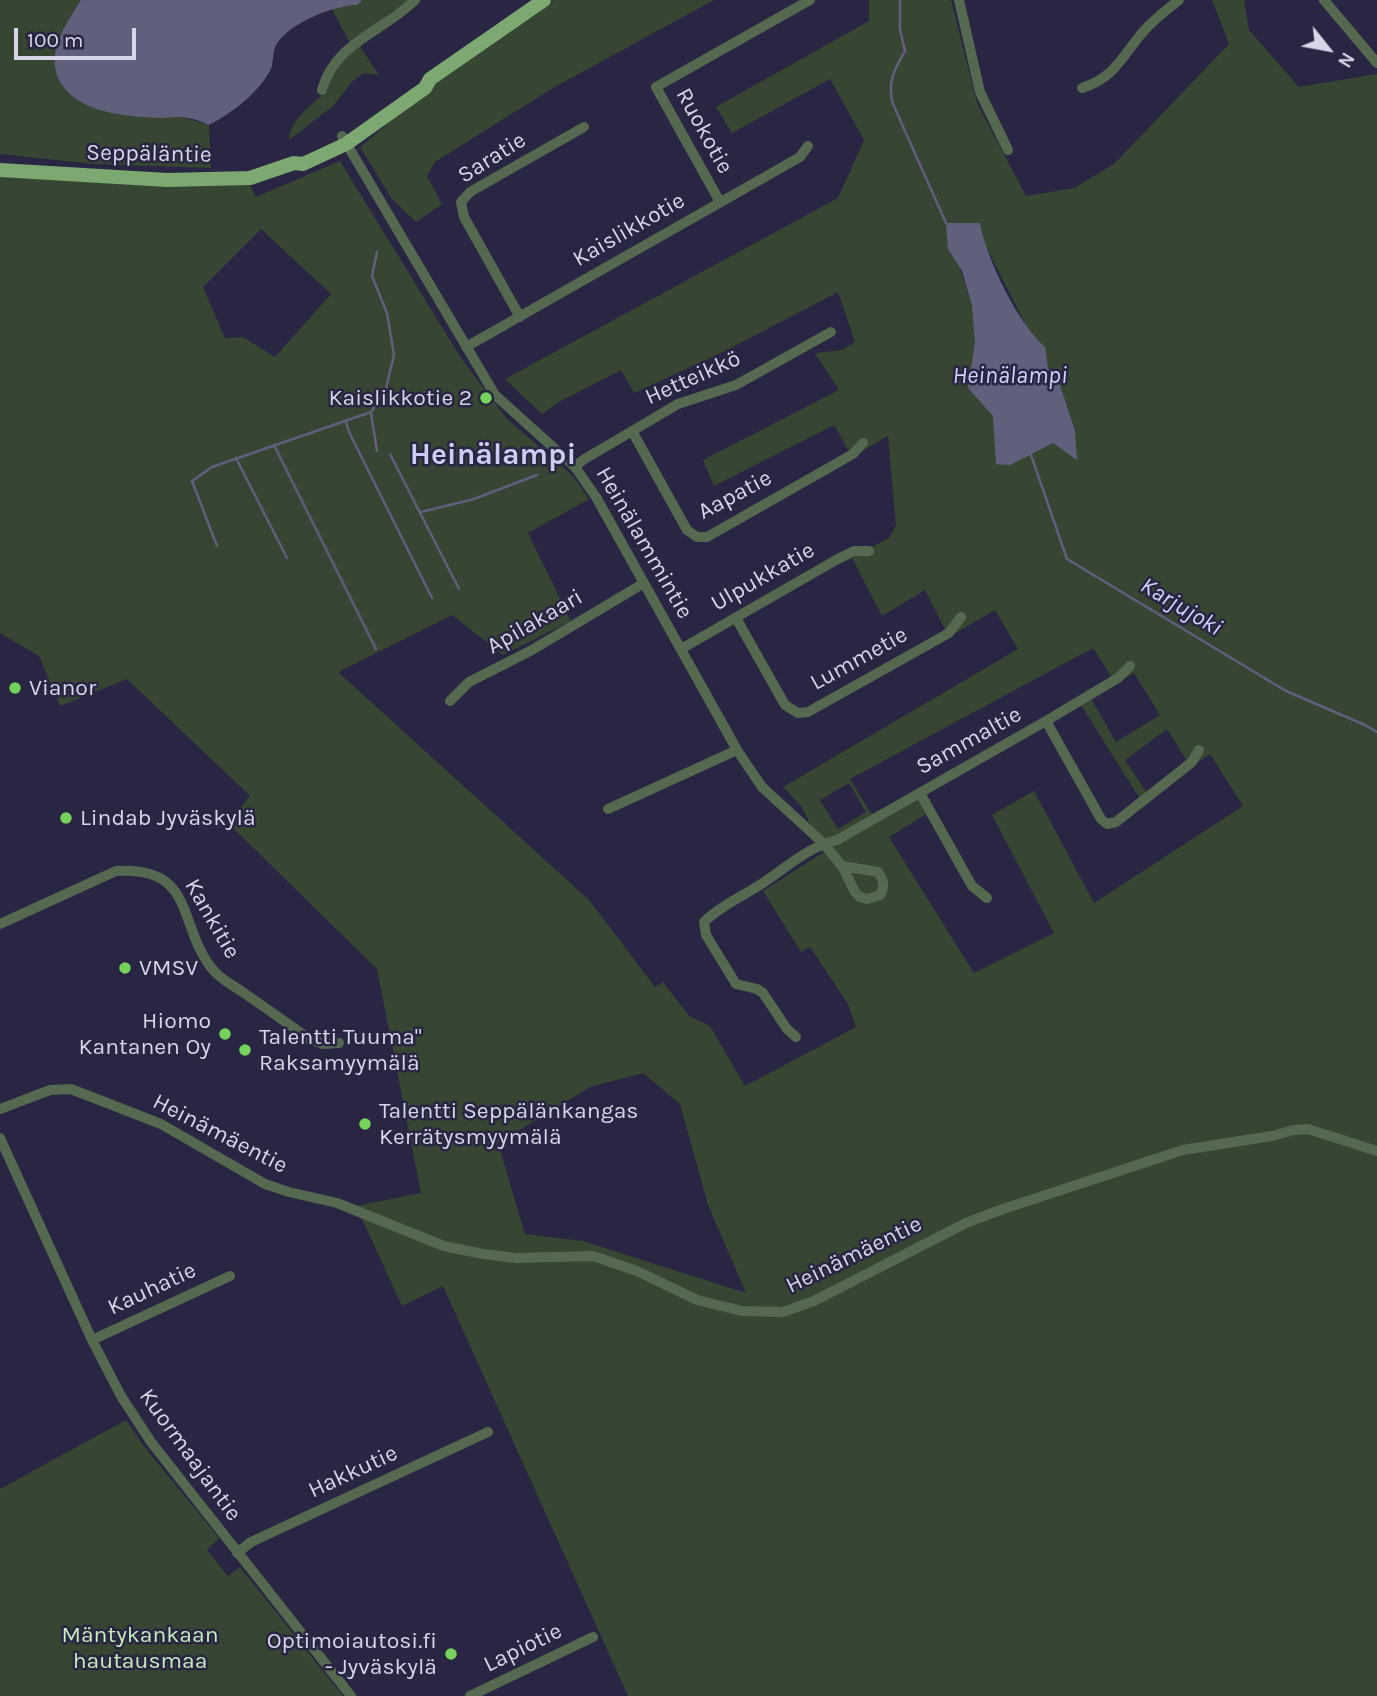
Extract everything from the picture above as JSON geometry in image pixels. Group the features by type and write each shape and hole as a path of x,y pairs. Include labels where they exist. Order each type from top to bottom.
{"main road":[{"name":"Seppäläntie","path":"0,170 167,180 250,178 294,163 303,164 425,88 430,79 544,0"}],"street":[{"path":"322,90 326,77 349,46 415,0"},
{"name":"Ruokotie","path":"720,202 656,87 810,0"},
{"path":"959,0 980,92 1008,150"},
{"path":"1082,88 1100,82 1110,74 1143,32 1160,14 1179,0"},
{"path":"1324,0 1377,63"},
{"name":"Saratie","path":"520,317 464,217 461,202 470,192 584,127"},
{"name":"Heinälammintie","path":"344,140 495,394 575,467 596,497 737,750 762,787 824,843 842,866"},
{"name":"Kaislikkotie","path":"466,347 800,157 808,146"},
{"name":"Hetteikkö","path":"575,467 678,404 736,385 831,332"},
{"name":"Aapatie","path":"632,430 687,530 697,537 707,537 852,454 863,443"},
{"name":"Ulpukkatie","path":"681,649 853,551 869,551"},
{"name":"Apilakaari","path":"450,701 469,682 532,650 644,583"},
{"name":"Lummetie","path":"736,618 785,705 798,713 808,712 948,633 961,617"},
{"name":"Sammaltie","path":"796,1037 787,1029 763,993 736,984 706,935 704,922 712,914 812,849 837,840 1046,721 1118,678 1130,666"},
{"path":"1046,721 1101,819 1107,824 1116,822 1192,762 1199,750"},
{"path":"608,809 737,750"},
{"path":"920,793 972,886 987,898"},
{"name":"Kankitie","path":"0,924 116,871 135,870 151,874 166,882 178,894 205,959 219,976 310,1039 323,1044 340,1043"},
{"name":"Heinämäentie","path":"0,1109 50,1090 71,1089 160,1124 265,1184 337,1203 444,1246 516,1258 593,1256 637,1271 712,1305 742,1311 768,1312 783,1312 814,1301 966,1223 1183,1150 1308,1129 1377,1151"},
{"name":"Kuormaajantie","path":"0,1138 92,1340 121,1396 150,1442 351,1696"},
{"name":"Kauhatie","path":"92,1340 230,1276"},
{"name":"Hakkutie","path":"237,1553 251,1542 488,1432"},
{"name":"Lapiotie","path":"470,1696 593,1637"}],"green space":[{"path":"0,0 81,0 57,47 56,68 59,80 209,125 211,168 94,164 0,154"},
{"path":"362,0 409,0 355,39 379,75 364,73 353,81 333,106 289,140 290,132 298,118 328,90 329,75 348,51 349,41 331,8 357,5"},
{"path":"554,0 714,0 553,88 435,162 427,176 442,204 416,222 392,199 360,147 478,50"},
{"path":"869,0 951,0 977,103 1026,196 1074,188 1114,164 1229,44 1212,0 1244,0 1249,30 1299,87 1377,74 1377,1696 628,1696 443,1286 402,1306 356,1206 421,1193 377,969 228,823 250,796 127,679 60,706 39,656 0,633 0,175 248,181 256,197 340,161 461,358 507,419 572,475 589,499 528,533 571,621 503,655 452,615 338,672 589,900 655,987 663,982 689,1016 710,1026 745,1086 856,1027 848,1004 810,947 801,952 763,891 824,852 801,806 783,787 1018,649 995,610 949,637 925,590 882,616 852,558 889,538 896,526 888,436 852,457 834,425 714,486 703,460 839,390 815,353 842,350 855,342 838,292 725,351 634,393 621,370 559,402 542,414 505,379 838,198 864,140 830,79 732,133 716,107 869,21","holes":["946,223 980,223 984,243 1031,335 972,306","261,229 331,294 275,357 243,337 225,338 203,287","1093,648 1116,684 1134,673 1160,715 1116,742 1091,699 1081,705 1140,799 1147,793 1125,760 1167,729 1191,767 1210,754 1243,806 1094,903 1034,791 992,815 1054,933 974,973 889,837 927,814 916,797 875,820 850,779","849,783 866,812 838,829 820,800","643,1073 680,1104 708,1205 746,1293 583,1241 525,1234 498,1143 590,1087"]},
{"name":"Mäntykankaan hautausmaa","path":"126,1420 146,1449 219,1538 207,1550 228,1576 240,1567 343,1696 0,1696 0,1489"}],"water":[{"path":"81,0 362,0 357,5 312,17 282,37 276,45 271,68 258,88 235,109 209,125 185,117 161,118 110,113 85,104 65,89 58,78 55,55 62,32"},
{"name":"Heinälampi","path":"946,223 980,223 989,254 1005,290 1024,323 1045,347 1048,369 1058,379 1075,431 1077,460 1053,443 1010,465 996,464 993,416 968,388 975,342 972,306 962,271 948,249"}],"waterway":[{"path":"900,0 900,29 905,51 893,76 891,96 946,223"},
{"path":"217,546 192,481 212,467 371,412 385,392 394,355 387,313 372,276 377,252"},
{"path":"371,413 377,451"},
{"path":"346,422 432,598"},
{"path":"274,445 376,649"},
{"path":"390,454 459,589"},
{"name":"Karjujoki","path":"1031,455 1067,559 1286,691 1377,732"},
{"path":"236,458 287,558"},
{"path":"421,512 474,499 537,475"}],"place":[{"name":"Kaislikkotie 2","path":"486,398"},
{"name":"Vianor","path":"15,688"},
{"name":"Lindab Jyväskylä","path":"66,818"},
{"name":"VMSV","path":"125,968"},
{"name":"Hiomo Kantanen Oy","path":"225,1034"},
{"name":"Talentti Tuuma\" Raksamyymälä","path":"245,1050"},
{"name":"Talentti Seppälänkangas Kerrätysmyymälä","path":"365,1124"},
{"name":"Optimoiautosi.fi - Jyväskylä","path":"451,1654"}],"district":[{"name":"Heinälampi","path":"493,455"}]}
